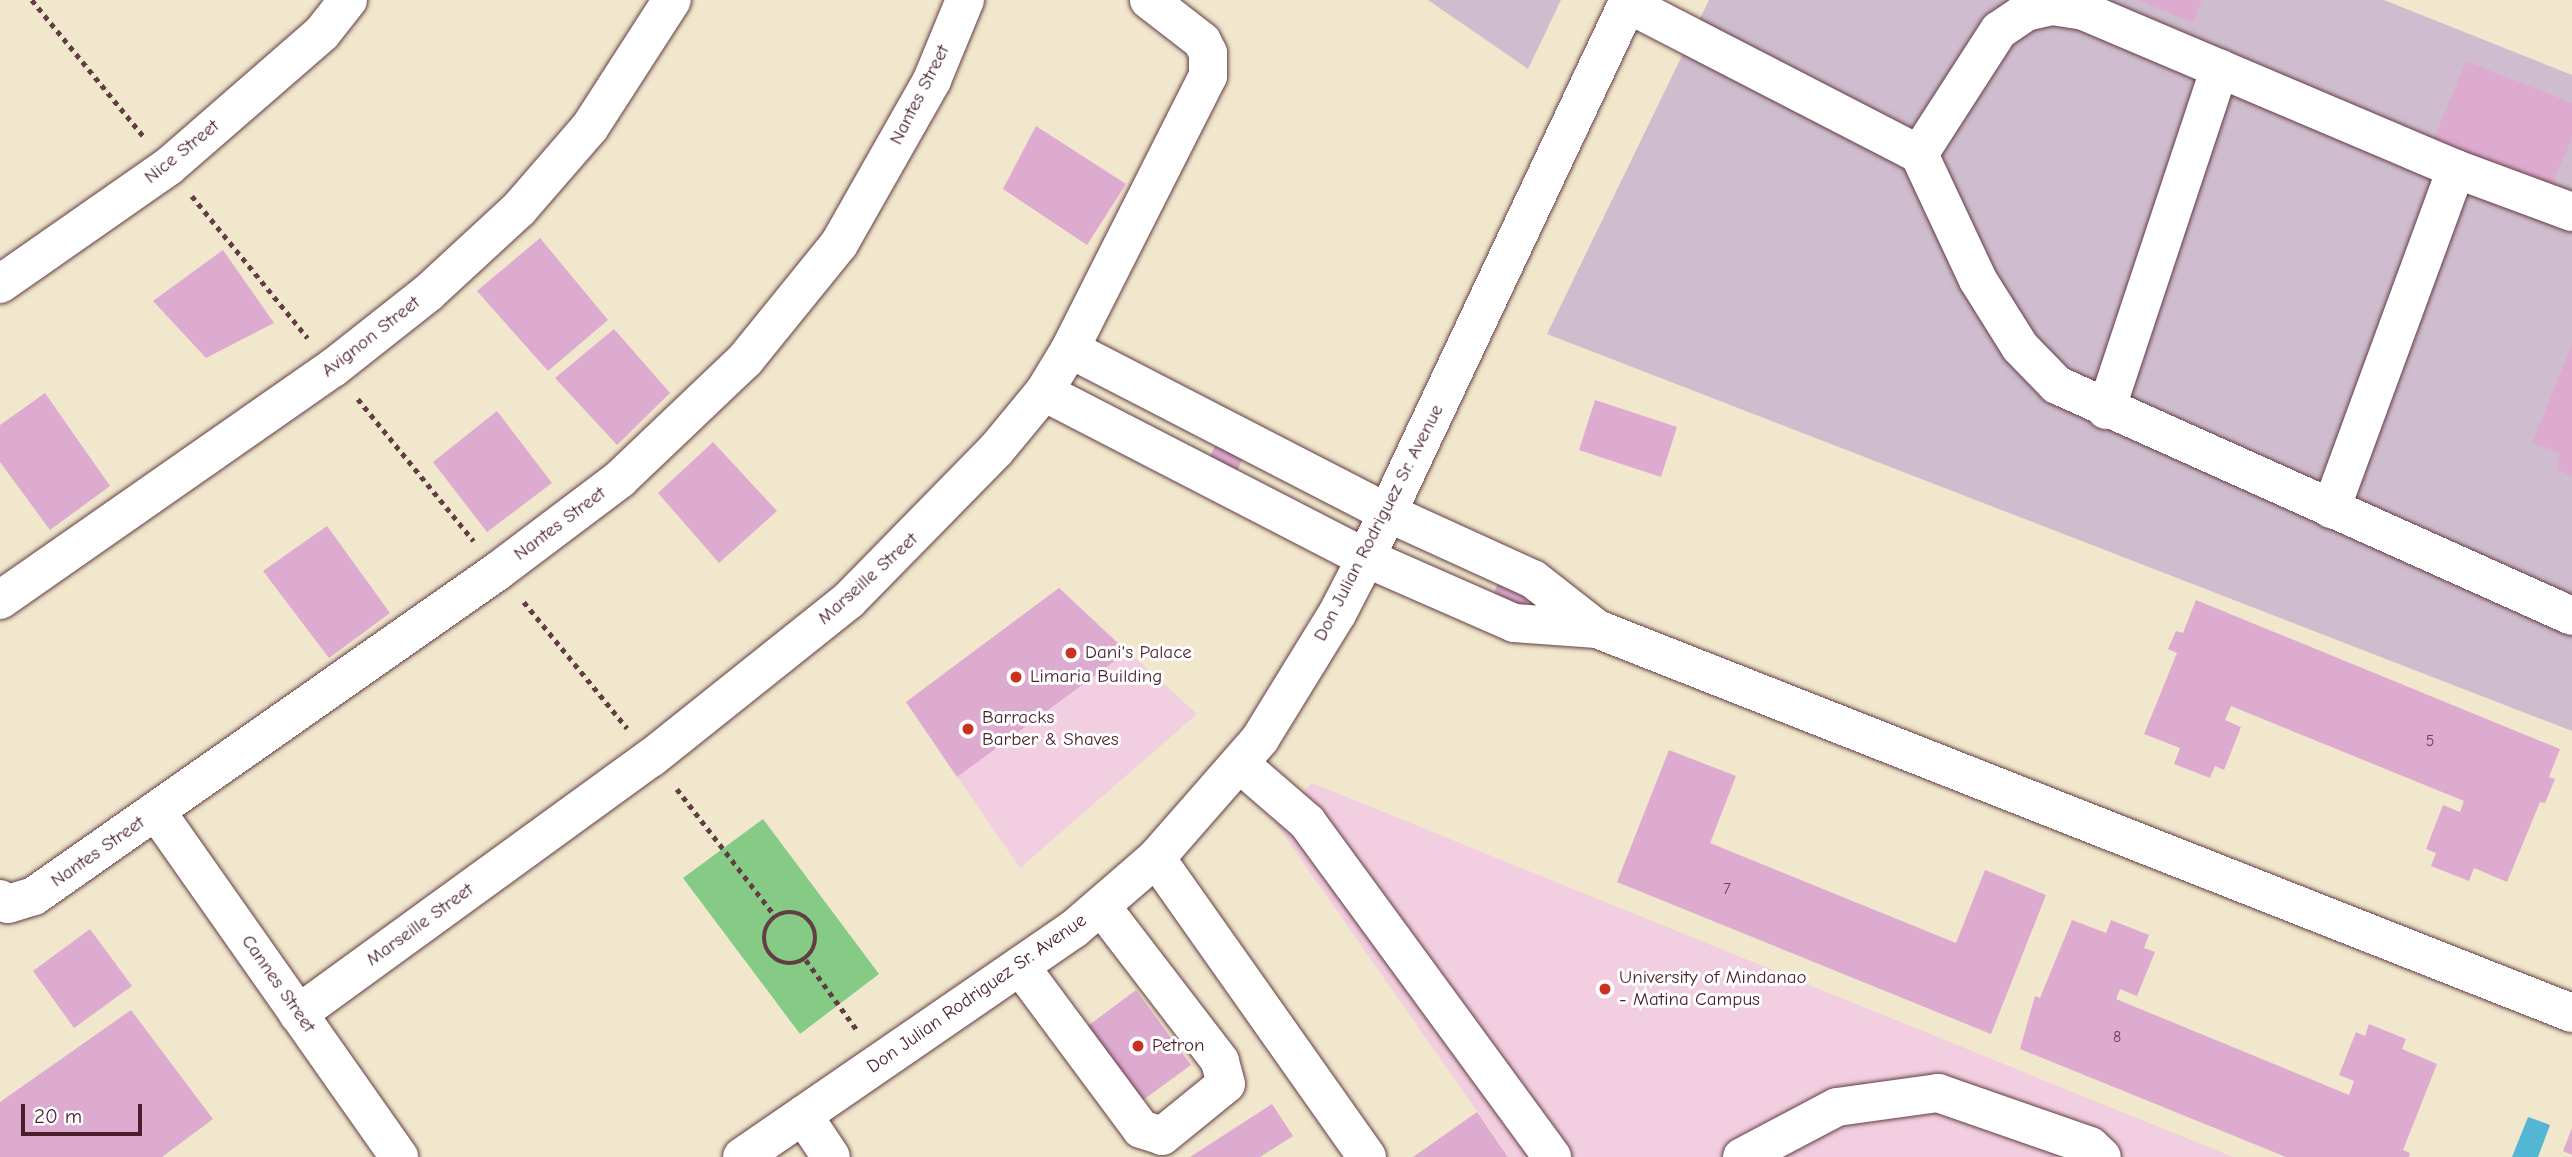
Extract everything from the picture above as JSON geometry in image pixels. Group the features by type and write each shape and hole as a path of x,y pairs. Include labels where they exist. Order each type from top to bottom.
{"street":[{"name":"Nice Street","path":"0,284 168,167 322,33 348,0"},
{"name":"Avignon Street","path":"0,600 332,368 428,293 519,209 590,127 672,0"},
{"name":"Nantes Street","path":"4,901 34,896 498,571 620,479 746,360 839,244 932,79 965,0"},
{"name":"Marseille Street","path":"298,1014 651,758 849,600 923,529 1044,392 1070,349 1208,76 1208,53 1202,41 1149,0"},
{"path":"1629,2 1919,154 1978,280 2020,347 2057,385 2106,410 2572,615"},
{"name":"Don Julian Rodriguez Sr. Avenue","path":"742,1157 1020,966 1101,906 1156,858 1240,764 1338,614 1629,2"},
{"path":"1919,154 1999,30 2026,12 2052,6 2084,11 2456,169 2572,212"},
{"path":"2106,410 2221,68"},
{"path":"2331,509 2456,169"},
{"path":"1070,349 1388,513 1533,579 1597,629 2572,1013"},
{"path":"1044,392 1366,558 1514,623 1597,629"},
{"path":"1240,764 1307,822 1552,1157"},
{"name":"Cannes Street","path":"156,811 399,1157"},
{"path":"1156,858 1367,1157"},
{"path":"1020,966 1140,1129 1162,1136 1226,1084 1220,1061 1101,906"},
{"path":"1742,1157 1837,1107 1938,1093 2090,1146 2102,1157"},
{"path":"803,1115 831,1157"}],"path":[{"path":"32,0 651,758 775,916"},
{"path":"794,912 811,923 817,942 806,960 786,965 769,954 764,934 775,916 794,912"},
{"path":"806,960 880,1062"}],"shaded area":[{"path":"1428,0 1561,0 1528,69"},
{"path":"1709,0 2384,0 2572,75 2572,731 1547,334"},
{"path":"1059,588 1197,714 1020,868 906,702"},
{"name":"University of Mindanao - Matina Campus","path":"1312,783 2233,1157 1509,1157 1274,821"}],"green space":[{"path":"763,819 879,974 800,1034 683,878"}],"water":[{"path":"2528,1117 2550,1125 2538,1157 2512,1157"}],"building":[{"path":"2138,0 2202,0 2193,23"},
{"path":"2466,61 2572,103 2572,138 2550,190 2434,138"},
{"path":"1036,126 1126,184 1087,245 1003,189"},
{"path":"540,238 608,320 548,371 477,291"},
{"path":"223,250 274,323 206,358 153,301"},
{"path":"614,329 670,393 617,445 555,378"},
{"path":"2572,344 2572,476 2557,470 2560,453 2532,443"},
{"path":"45,393 110,486 50,530 0,462 0,425"},
{"path":"1595,400 1677,427 1661,477 1579,450"},
{"path":"497,411 552,483 487,532 433,462"},
{"path":"1218,440 1245,454 1235,475 1208,461"},
{"path":"713,442 777,511 719,563 658,493"},
{"path":"327,526 390,613 329,658 263,571"},
{"path":"1500,578 1531,591 1522,614 1491,600"},
{"name":"Limaria Building","path":"1059,588 1127,652 957,777 906,702"},
{"path":"2196,600 2560,749 2549,777 2555,779 2545,803 2540,802 2507,882 2474,868 2469,881 2431,866 2436,853 2426,849 2443,805 2460,812 2464,801 2231,706 2225,720 2241,727 2224,770 2215,766 2210,778 2174,764 2180,748 2144,734 2177,653 2168,649 2176,631 2183,633"},
{"path":"1669,750 1736,776 1710,843 1956,943 1985,870 2046,895 1991,1034 1617,882"},
{"path":"2072,920 2106,933 2111,920 2149,935 2144,948 2155,952 2137,996 2120,989 2116,999 2349,1095 2354,1081 2339,1075 2356,1032 2365,1036 2369,1024 2406,1039 2402,1049 2437,1064 2403,1150 2410,1153 2409,1157 2286,1157 2020,1049 2035,996 2040,998"},
{"path":"90,929 132,986 74,1028 33,971"},
{"name":"Petron","path":"1136,990 1191,1065 1139,1103 1085,1028"},
{"path":"131,1010 213,1119 162,1157 0,1157 0,1102"},
{"path":"1272,1104 1293,1136 1260,1157 1190,1157"},
{"path":"1477,1112 1508,1157 1413,1157"},
{"path":"2572,1128 2572,1155 2563,1151"}],"place":[{"name":"Dani's Palace","path":"1071,653"},
{"name":"Limaria Building","path":"1016,677"},
{"name":"Barracks Barber & Shaves","path":"968,729"},
{"name":"University of Mindanao - Matina Campus","path":"1605,989"},
{"name":"Petron","path":"1138,1046"}]}
